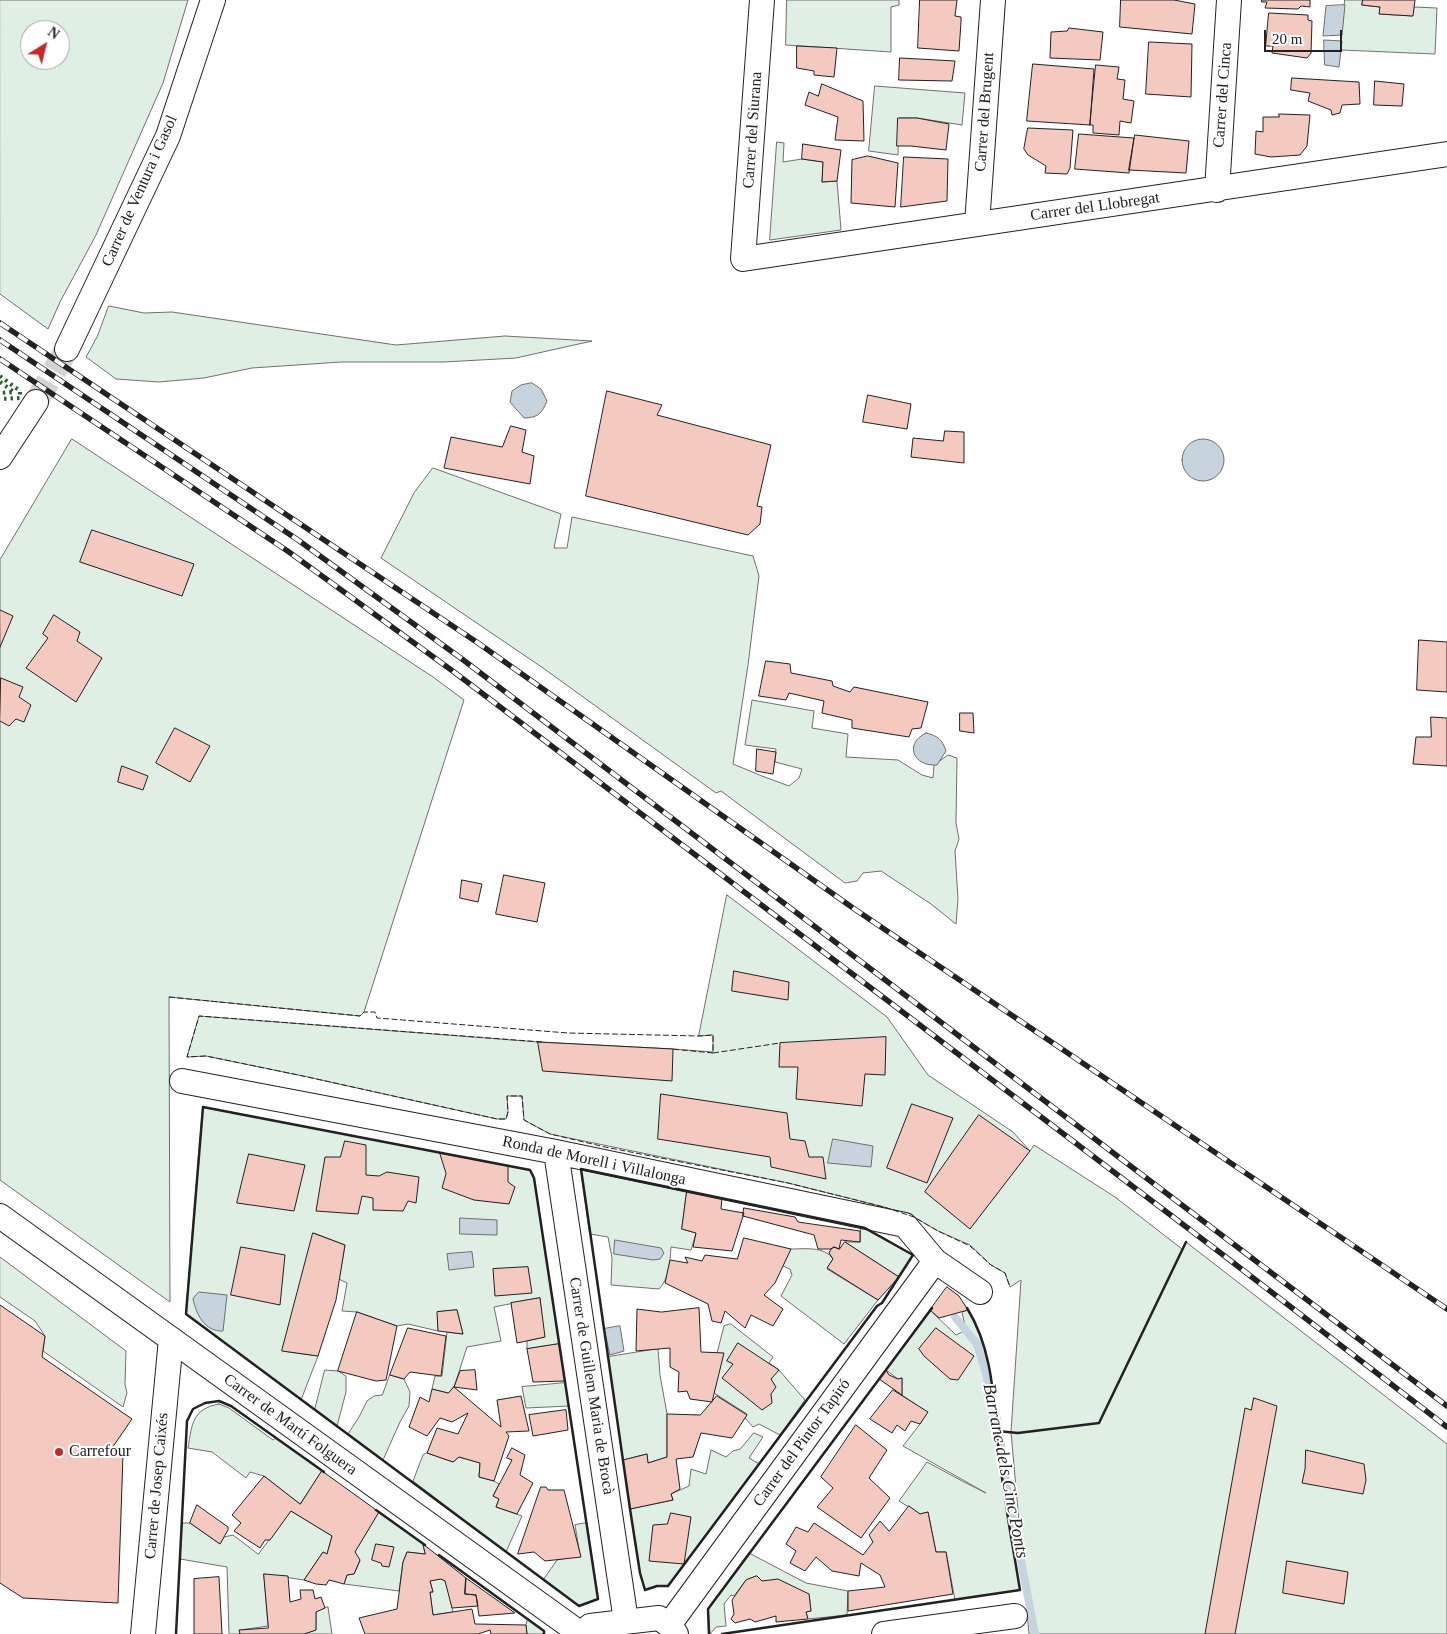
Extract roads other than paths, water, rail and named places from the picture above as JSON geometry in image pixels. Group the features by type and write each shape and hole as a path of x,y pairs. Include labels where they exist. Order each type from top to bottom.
{"street":[{"name":"Carrer de Ventura i Gasol","path":"67,349 168,136 213,0"},
{"name":"Carrer del Siurana","path":"744,259 762,0"},
{"name":"Carrer del Brugent","path":"977,224 993,0"},
{"name":"Carrer del Cinca","path":"1217,190 1229,0"},
{"name":"Carrer del Llobregat","path":"744,259 1217,190 1447,154"},
{"path":"0,457 36,402"},
{"name":"Ronda de Morell i Villalonga","path":"182,1081 556,1152 905,1225 935,1261 980,1292"},
{"name":"Carrer de Guillem Maria de Brocà","path":"556,1152 626,1621"},
{"name":"Carrer de Martí Folguera","path":"0,1216 582,1634"},
{"name":"Carrer del Pintor Tapiró","path":"672,1630 935,1261"},
{"name":"Carrer de Josep Caixés","path":"144,1634 171,1339"},
{"path":"884,1634 1015,1616"},
{"path":"582,1634 590,1626 659,1618 672,1630"}],"waterway":[{"name":"Barranc dels Cinc Ponts","path":"955,1317 977,1344 985,1370 997,1420 1009,1498 1035,1634"}],"tunnel":[{"path":"36,402 67,349"}],"railway":[{"path":"0,323 478,643 853,908 1447,1309"},
{"path":"0,340 298,540 462,659 1447,1406"},
{"path":"0,359 289,552 454,672 1218,1251 1447,1427"}],"place":[{"name":"Carrefour","path":"59,1452"}]}
